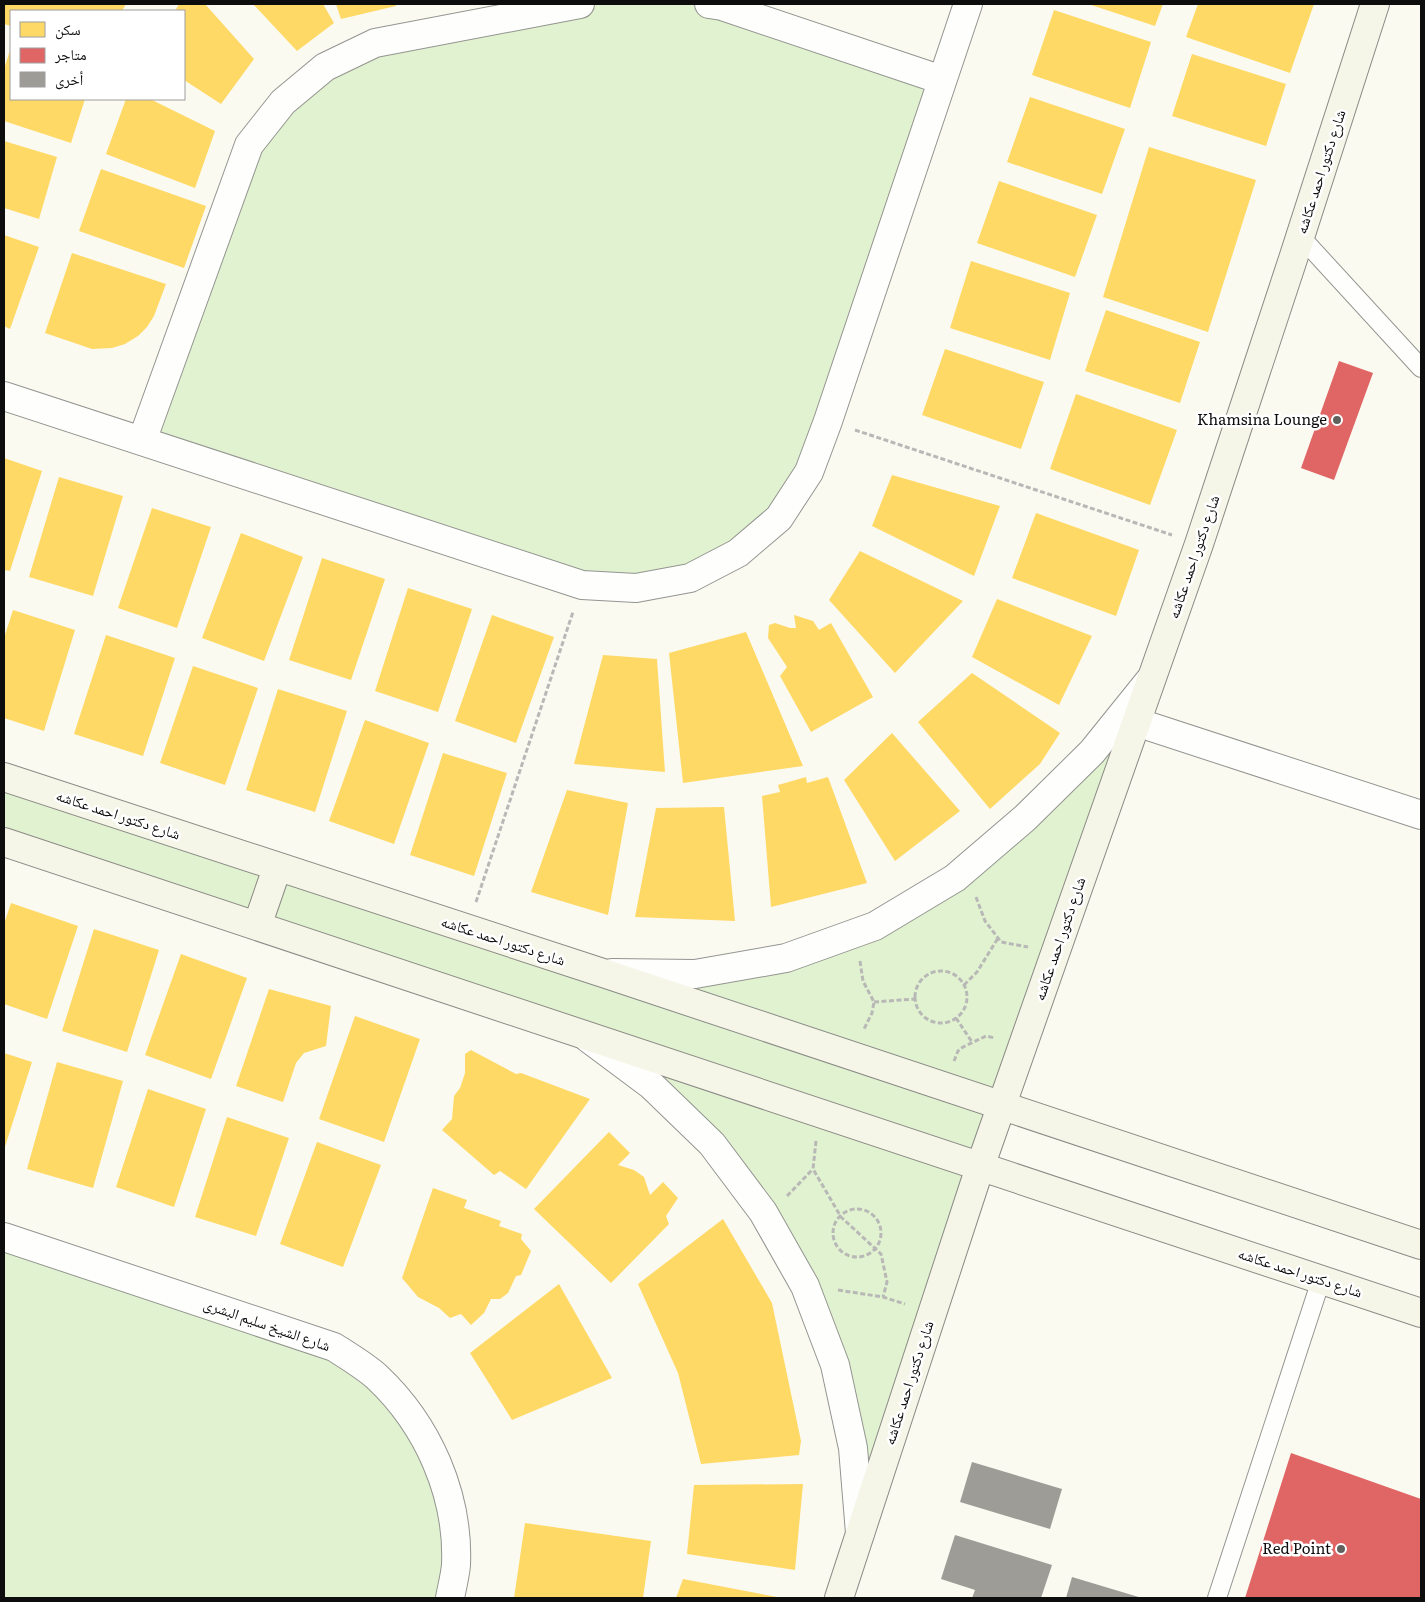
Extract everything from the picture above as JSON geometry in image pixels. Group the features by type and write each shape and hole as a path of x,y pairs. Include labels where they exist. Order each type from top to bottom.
{"street":[{"path":"142,441 249,145 283,102 325,67 375,43 580,4"},
{"path":"709,4 722,6 942,80"},
{"path":"4,396 582,585 636,588 690,578 738,553 779,518 809,472 828,421 968,4"},
{"name":"شارع دكتور احمد عكاشه","path":"839,1598 980,1167 1199,544 1375,4"},
{"path":"603,973 695,974 786,958 875,926 955,878 1025,818 1092,752 1151,679"},
{"path":"1136,722 1421,815"},
{"name":"شارع دكتور احمد عكاشه","path":"4,777 277,868 603,973 1421,1245"},
{"name":"شارع دكتور احمد عكاشه","path":"4,842 1421,1313"},
{"path":"257,926 277,868"},
{"path":"582,1034 651,1085 712,1144 766,1217 808,1294 835,1365 853,1448 860,1533"},
{"name":"شارع الشيخ سليم البشرى","path":"4,1237 334,1346 377,1377 411,1415 436,1460 452,1511 456,1565 450,1598"}],"lane":[{"path":"1300,236 1421,368"},
{"path":"1217,1598 1322,1280"}],"path":[{"path":"828,421 1199,544"},
{"path":"467,930 582,585"},
{"path":"965,869 985,921 1001,942 1056,951"},
{"path":"852,1056 872,1013 874,1002 863,981 854,933"},
{"path":"964,985 976,972 998,938"},
{"path":"942,971 951,973 958,978 964,985 967,999 962,1014 949,1022 934,1022 921,1014 915,999 919,983 926,976 942,971"},
{"path":"874,1002 915,999"},
{"path":"956,1018 972,1042"},
{"path":"944,1087 958,1052 972,1042 986,1036 1023,1045"},
{"path":"818,1113 813,1170 840,1216 881,1254 887,1282 884,1297"},
{"path":"766,1217 813,1170"},
{"path":"855,1209 863,1210 876,1219 880,1226 881,1234 880,1242 876,1249 869,1254 854,1257 840,1251 835,1245 833,1230 840,1216 847,1211 855,1209"},
{"path":"808,1294 838,1290 884,1297 932,1312"}],"green space":[{"path":"580,4 709,4 942,80 809,472 738,553 636,588 142,441 249,145 325,67"},
{"path":"1151,679 860,1533 853,1448 766,1217 583,1035 4,842 4,777 603,973 786,958 955,878"},
{"path":"4,1237 334,1347 436,1460 450,1598 4,1598"}],"building: سكن":[{"path":"5,4 126,4 123,10 10,10 10,26 4,24"},
{"path":"179,4 205,4 254,59 221,104 185,81 185,10 176,10"},
{"path":"253,4 323,4 334,23 297,51"},
{"path":"336,4 395,4 396,6 341,19"},
{"path":"1088,4 1163,4 1155,26"},
{"path":"1198,4 1314,4 1290,73 1186,37"},
{"path":"1054,10 1151,42 1130,108 1032,75"},
{"path":"10,50 10,100 85,100 71,143 4,121 4,69"},
{"path":"1192,54 1286,84 1266,146 1172,116"},
{"path":"1030,97 1125,129 1102,194 1007,162"},
{"path":"126,100 152,100 215,131 195,188 106,154"},
{"path":"4,141 57,157 39,219 4,208"},
{"path":"1149,147 1256,180 1208,332 1103,297"},
{"path":"101,169 206,206 184,268 79,231"},
{"path":"999,181 1097,215 1075,277 977,243"},
{"path":"4,235 39,247 10,329 4,326"},
{"path":"72,253 166,284 154,316 138,336 125,344 112,348 92,349 45,333"},
{"path":"971,261 1070,293 1050,360 950,328"},
{"path":"1106,310 1200,342 1180,403 1085,371"},
{"path":"945,349 1044,382 1021,449 922,415"},
{"path":"1076,394 1177,430 1150,505 1050,469"},
{"path":"4,458 42,471 10,571 4,570"},
{"path":"892,475 1000,506 974,576 872,526"},
{"path":"59,477 123,496 93,596 29,577"},
{"path":"152,508 211,527 177,628 118,608"},
{"path":"1036,513 1139,550 1116,616 1012,578"},
{"path":"241,533 303,557 264,661 202,638"},
{"path":"860,551 963,601 895,673 829,600"},
{"path":"322,558 385,579 351,680 289,660"},
{"path":"408,588 472,609 438,712 375,691"},
{"path":"997,599 1092,636 1059,705 972,657"},
{"path":"13,610 75,630 44,731 4,718 4,638"},
{"path":"492,615 554,637 516,743 455,721"},
{"path":"794,615 813,621 819,630 831,623 873,697 811,732 780,676 787,667 768,638 769,625 775,623 796,628"},
{"path":"746,632 803,766 683,783 669,653"},
{"path":"106,635 175,658 143,756 74,734"},
{"path":"603,655 657,659 665,772 574,764"},
{"path":"193,666 258,688 225,785 160,763"},
{"path":"972,673 1060,733 1040,764 990,809 918,722"},
{"path":"278,689 347,711 315,812 246,790"},
{"path":"365,720 429,743 394,844 329,821"},
{"path":"892,733 960,811 895,861 844,780"},
{"path":"443,753 507,773 474,876 410,855"},
{"path":"806,777 807,783 828,777 867,883 771,907 762,796 780,792 778,785"},
{"path":"567,790 628,803 608,915 531,892"},
{"path":"724,807 735,921 635,917 656,808"},
{"path":"11,903 78,926 47,1019 4,1004 4,924"},
{"path":"94,929 159,950 127,1052 62,1031"},
{"path":"181,954 247,978 211,1079 145,1055"},
{"path":"269,989 331,1006 326,1046 304,1053 296,1063 283,1102 236,1086"},
{"path":"355,1016 420,1039 384,1142 319,1119"},
{"path":"471,1050 516,1074 521,1073 590,1099 526,1189 500,1171 494,1175 442,1130 452,1119 454,1096 460,1088 465,1073 465,1054"},
{"path":"4,1053 32,1062 4,1150"},
{"path":"57,1062 123,1081 93,1188 27,1169"},
{"path":"148,1089 206,1109 174,1207 116,1187"},
{"path":"227,1117 289,1138 256,1236 195,1217"},
{"path":"609,1132 630,1153 618,1165 634,1170 644,1177 650,1195 663,1182 678,1198 666,1216 669,1224 611,1283 534,1209"},
{"path":"317,1142 381,1165 343,1267 280,1244"},
{"path":"433,1188 467,1200 464,1208 501,1221 499,1226 522,1234 521,1239 531,1251 521,1275 516,1276 508,1293 500,1299 491,1299 484,1313 471,1325 461,1314 450,1318 439,1308 418,1297 402,1278"},
{"path":"723,1219 772,1303 801,1441 799,1455 701,1464 678,1373 638,1284"},
{"path":"559,1284 612,1378 512,1420 470,1353"},
{"path":"803,1484 795,1570 687,1554 694,1485"},
{"path":"525,1523 651,1541 643,1598 514,1598"},
{"path":"683,1579 777,1597 777,1598 676,1598"}],"building: متاجر":[{"name":"Khamsina Lounge","path":"1339,361 1373,373 1334,480 1301,468"},
{"name":"Red Point","path":"1291,1453 1421,1499 1421,1598 1245,1598"}],"building: أخرى":[{"path":"972,1462 1062,1489 1050,1529 960,1502"},
{"path":"955,1535 1052,1565 1041,1598 972,1598 975,1590 941,1579"},
{"path":"1072,1577 1142,1598 1066,1598"}],"place":[{"name":"Khamsina Lounge","path":"1337,420"},
{"name":"Red Point","path":"1341,1549"}]}
